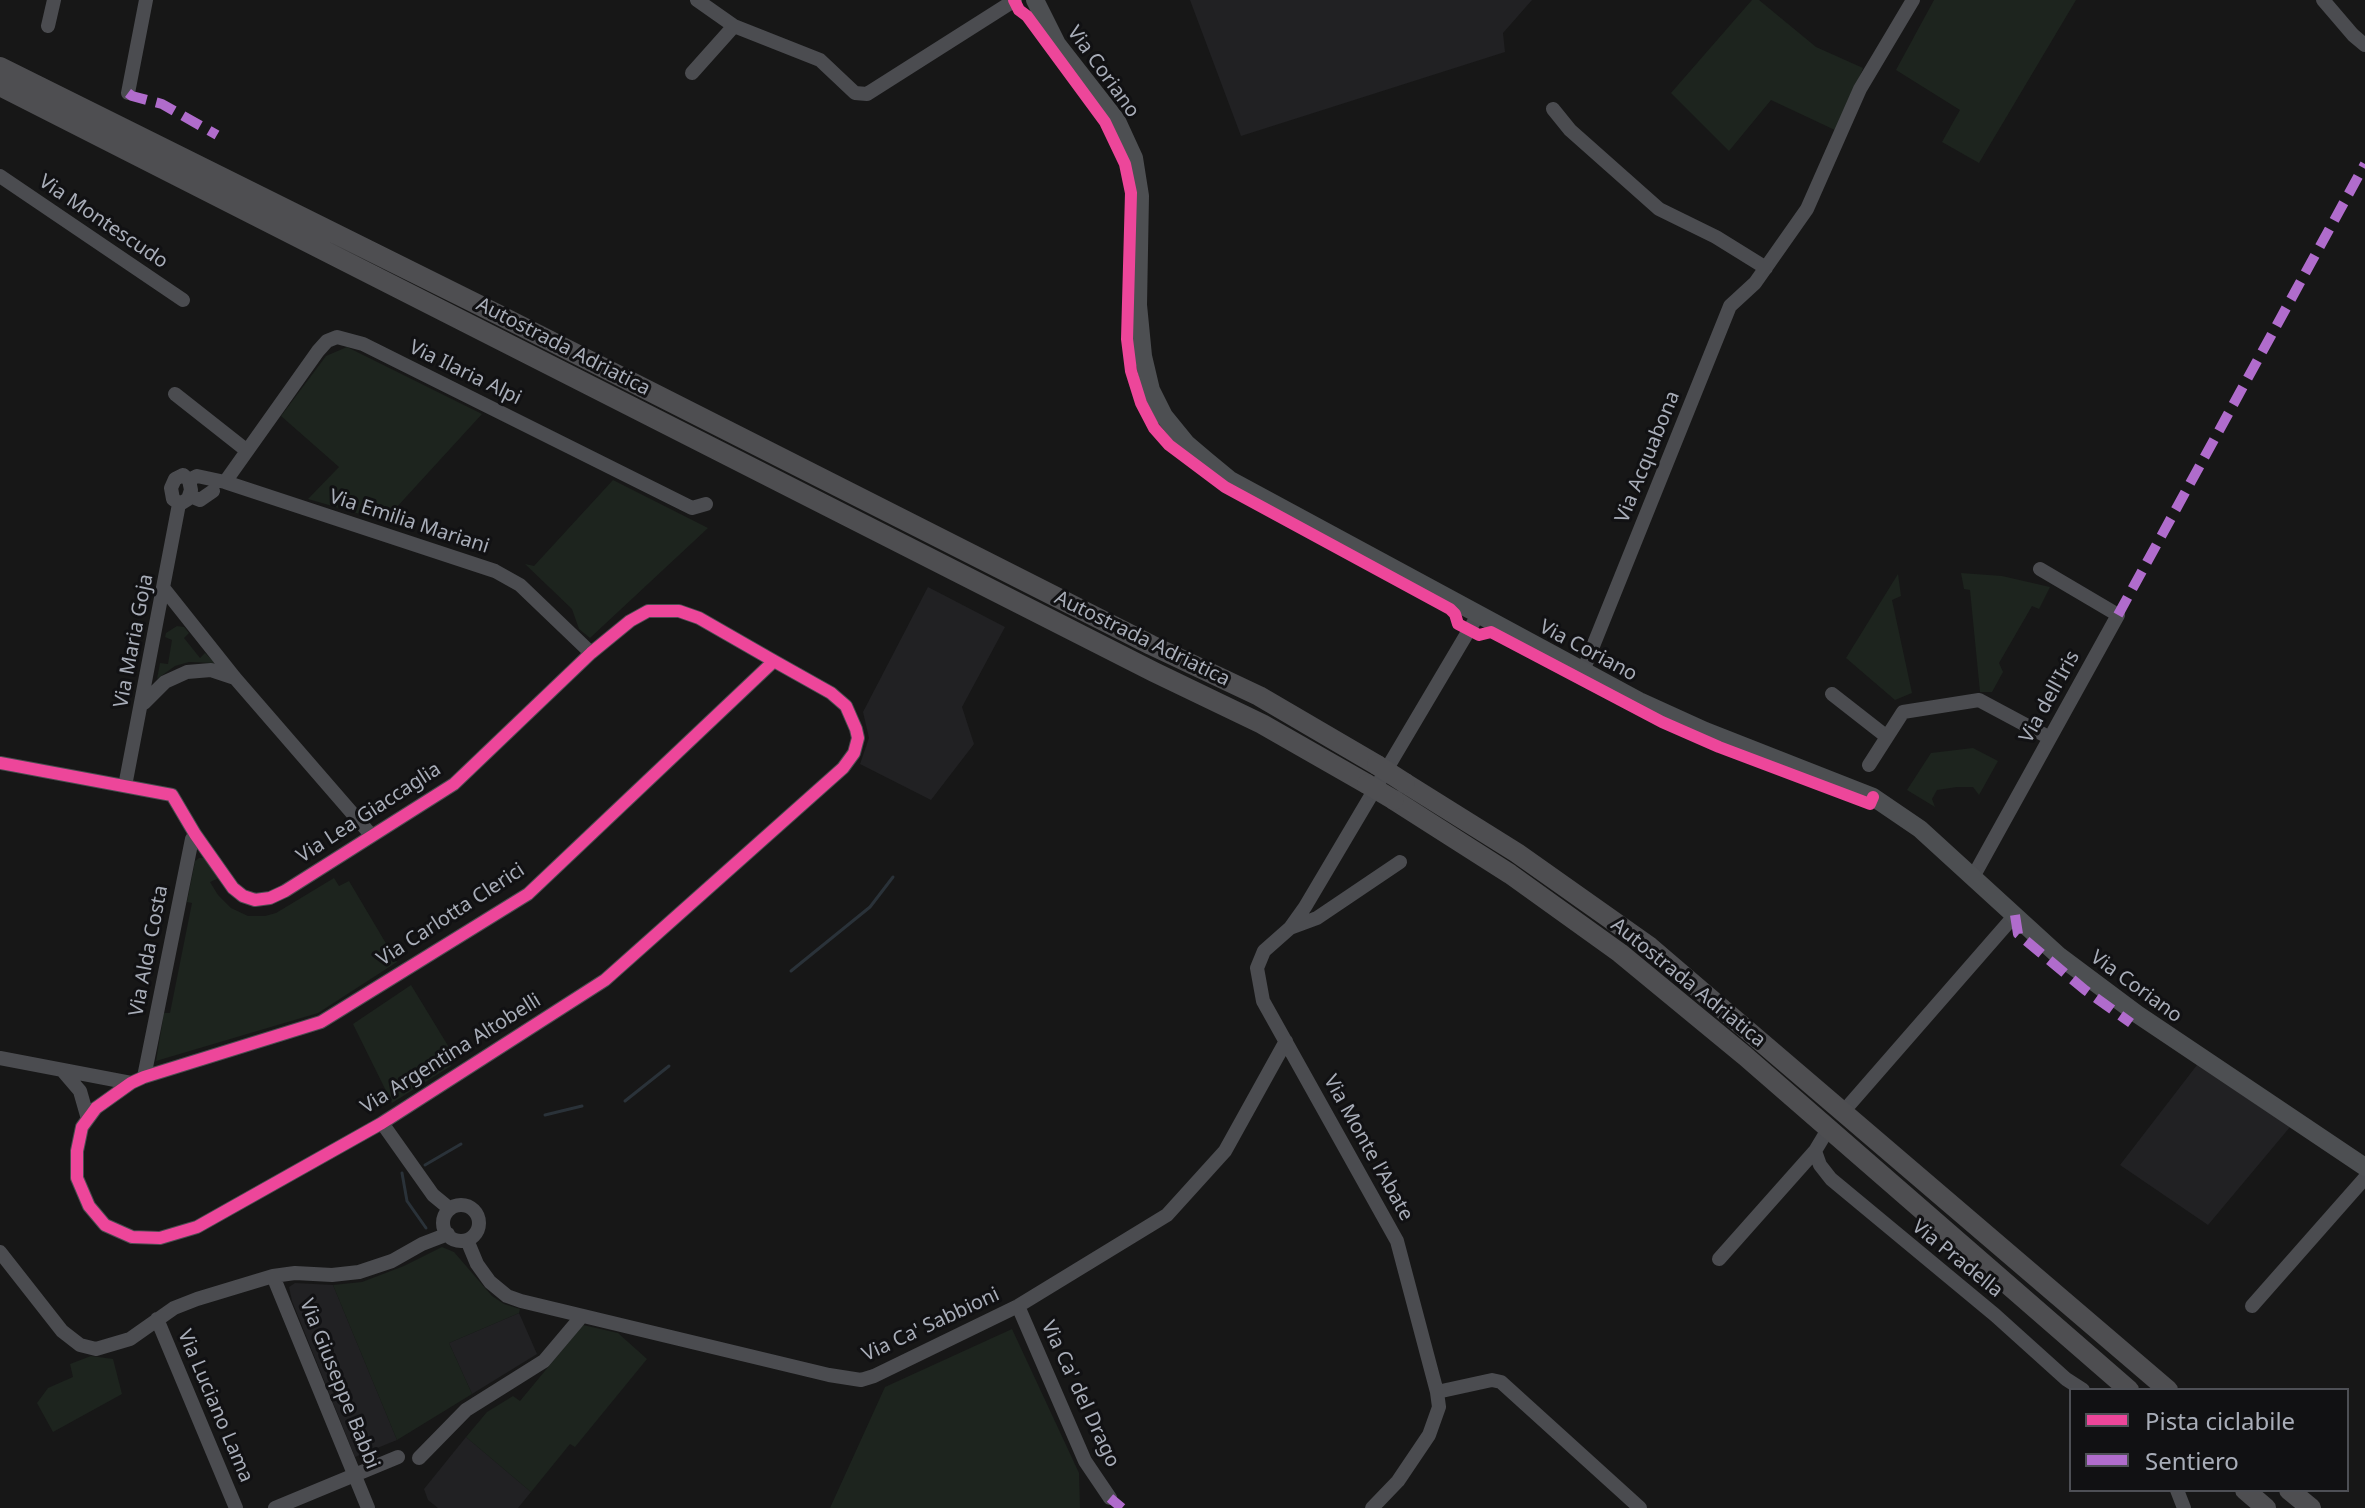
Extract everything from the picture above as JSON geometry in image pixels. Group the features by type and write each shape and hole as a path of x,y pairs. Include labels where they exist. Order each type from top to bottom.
{"highway":[{"name":"Autostrada Adriatica","path":"0,67 1151,645 1259,696 1377,765 1400,791 1645,973 1745,1056 2127,1388"},
{"name":"Autostrada Adriatica","path":"0,86 1262,724 1367,784 1400,791 1517,853 1650,947 2166,1388"},
{"path":"2247,1492 2266,1508"},
{"path":"2291,1492 2311,1508"}],"main road":[{"name":"Via Coriano","path":"1035,0 1057,44 1117,121 1134,158 1140,196 1138,305 1143,356 1151,390 1164,416 1186,443 1230,480 1639,701 1705,731 1873,797 1920,829 2058,955 2137,1014 2365,1167"}],"street":[{"path":"48,26 54,0"},
{"path":"128,93 146,0"},
{"path":"697,0 734,26 820,60 855,93 867,94 1015,0"},
{"name":"Via Acquabona","path":"1583,671 1730,306 1755,283 1807,209 1860,89 1913,0"},
{"path":"2323,0 2365,45"},
{"path":"692,73 734,26"},
{"path":"1553,109 1570,130 1659,209 1716,237 1766,268"},
{"name":"Via Montescudo","path":"0,176 183,300"},
{"name":"Via Ilaria Alpi","path":"219,486 318,351 327,341 337,337 349,339 692,508 706,504"},
{"path":"175,394 246,450"},
{"name":"Via Maria Goja","path":"125,786 185,500 173,499 172,483 183,475 189,480"},
{"name":"Via Emilia Mariani","path":"189,480 197,476 219,486 495,571 520,585 591,653"},
{"path":"185,500 200,500 219,486"},
{"name":"Via dell'Iris","path":"1973,877 2118,615 2040,569"},
{"path":"165,590 235,678 372,836"},
{"name":"Via Lea Giaccaglia","path":"0,763 172,795 233,888 255,900 285,891 454,784 591,653 630,621 648,611 679,611 699,618 831,693"},
{"name":"Via Monte l'Abate","path":"1437,1392 1397,1241 1263,1001 1257,968 1264,951 1290,928 1305,907 1478,615"},
{"name":"Via Carlotta Clerici","path":"0,1058 138,1080 321,1022 528,894 774,661"},
{"path":"143,706 165,682 187,672 211,670 235,678"},
{"name":"Via Argentina Altobelli","path":"88,1119 82,1127 77,1151 77,1178 89,1206 105,1225 132,1237 160,1238 197,1227 382,1123 605,980 843,768 854,753 858,738 846,706 831,693"},
{"path":"1832,694 1887,737"},
{"path":"1869,765 1903,712 1979,700 2050,738"},
{"name":"Via Alda Costa","path":"138,1080 195,834"},
{"name":"Via Monte l'Abate","path":"1290,928 1317,918 1400,862"},
{"path":"1850,1104 2015,915"},
{"name":"Via Ca' Sabbioni","path":"467,1240 477,1264 490,1282 507,1296 829,1375 861,1380 1018,1306 1167,1215 1225,1151 1286,1041"},
{"path":"62,1069 80,1091 88,1119"},
{"path":"88,1119 96,1108 138,1080"},
{"name":"Via Argentina Altobelli","path":"382,1123 433,1195 450,1209"},
{"path":"1719,1259 1815,1151 1824,1136"},
{"name":"Via Pradella","path":"1815,1151 1820,1165 1831,1179 2080,1388"},
{"path":"2252,1306 2365,1178"},
{"path":"462,1205 473,1209 477,1214 477,1232 467,1240 457,1240 448,1234 443,1224 450,1209 462,1205"},
{"path":"0,1252 52,1319 80,1345 96,1349 115,1346 130,1339 174,1308 197,1299 273,1276 359,1272 392,1261 448,1234"},
{"name":"Via Giuseppe Babbi","path":"273,1276 368,1508"},
{"name":"Via Ca' del Drago","path":"1018,1306 1085,1461 1110,1498"},
{"path":"419,1458 466,1410 544,1361 582,1316"},
{"name":"Via Luciano Lama","path":"157,1319 236,1508"},
{"path":"1372,1508 1398,1481 1429,1435 1439,1407 1437,1392 1492,1380 1501,1382 1640,1508"},
{"path":"275,1508 398,1457"}],"shaded area":[{"path":"1190,0 1532,0 1503,33 1505,52 1241,136"},
{"path":"1752,0 1759,0 1816,47 1863,68 1837,131 1771,100 1729,151 1671,93"},
{"path":"1934,0 2076,0 1979,163 1942,142 1960,110 1896,70"},
{"path":"347,347 482,414 384,521 308,499 339,467 281,416 326,356"},
{"path":"613,480 708,528 590,638 579,629 572,609 525,564 534,566"},
{"path":"1961,573 2002,576 2050,587 2039,609 2032,606 1999,663 2003,672 1992,692 1980,692 1970,590 1964,589"},
{"path":"1898,574 1901,596 1892,600 1912,693 1895,700 1846,658"},
{"path":"928,587 1005,627 962,707 974,744 931,800 860,764 869,738 863,712"},
{"path":"177,626 184,627 189,633 184,638 200,658 205,653 215,663 189,662 175,666 157,679 160,663 168,664 172,640 165,637 166,633"},
{"path":"1973,748 1998,761 1979,795 1973,787 1937,790 1932,799 1935,807 1907,790 1931,753"},
{"path":"204,858 219,878 210,882 218,895 231,908 248,916 276,913 334,878 339,886 349,881 397,962 318,1013 156,1061 164,1013 170,1013 192,903 187,902 195,861"},
{"path":"411,985 453,1054 446,1059 451,1066 392,1103 353,1024"},
{"path":"2197,1065 2290,1127 2208,1225 2120,1165"},
{"path":"442,1247 454,1252 492,1296 520,1309 519,1313 449,1343 472,1394 397,1440 333,1285 362,1282"},
{"path":"295,1283 333,1285 397,1440 355,1457 292,1301 289,1287"},
{"path":"519,1313 537,1354 472,1394 449,1343"},
{"path":"583,1325 618,1333 647,1359 575,1447 570,1444 531,1492 466,1437 487,1412 513,1396 520,1401"},
{"path":"1012,1329 1079,1473 1080,1508 830,1508 885,1387"},
{"path":"91,1356 113,1359 122,1394 53,1432 37,1403 48,1388 73,1377 70,1364"},
{"path":"466,1437 531,1492 518,1508 438,1508 428,1500 424,1489"}],"waterway":[{"path":"791,971 870,907 893,877"},
{"path":"625,1101 669,1066"},
{"path":"545,1115 582,1106"},
{"path":"425,1165 461,1144"},
{"path":"402,1173 407,1201 426,1228"}],"marked path":[{"path":"128,93 162,104 217,135"},
{"path":"2118,615 2365,164"},
{"path":"2015,915 2018,934 2085,990 2131,1023"},
{"path":"1110,1498 1122,1508"}],"cycle path":[{"path":"1014,0 1105,122 1125,164 1131,193 1127,339 1131,371 1141,403 1154,428 1169,445 1225,487 1450,609 1458,624 1479,635 1491,632 1662,722 1719,747 1870,804 1873,797"},
{"path":"0,763 172,795 233,888 255,900 285,891 454,784 591,653 630,621 648,611 679,611 699,618 831,693 846,706 856,729 858,738 854,753 843,768 605,980 382,1123 197,1227 160,1238 132,1237 105,1225 89,1206 77,1178 77,1151 82,1127 96,1108 144,1077 321,1022 528,894 774,661"}]}
